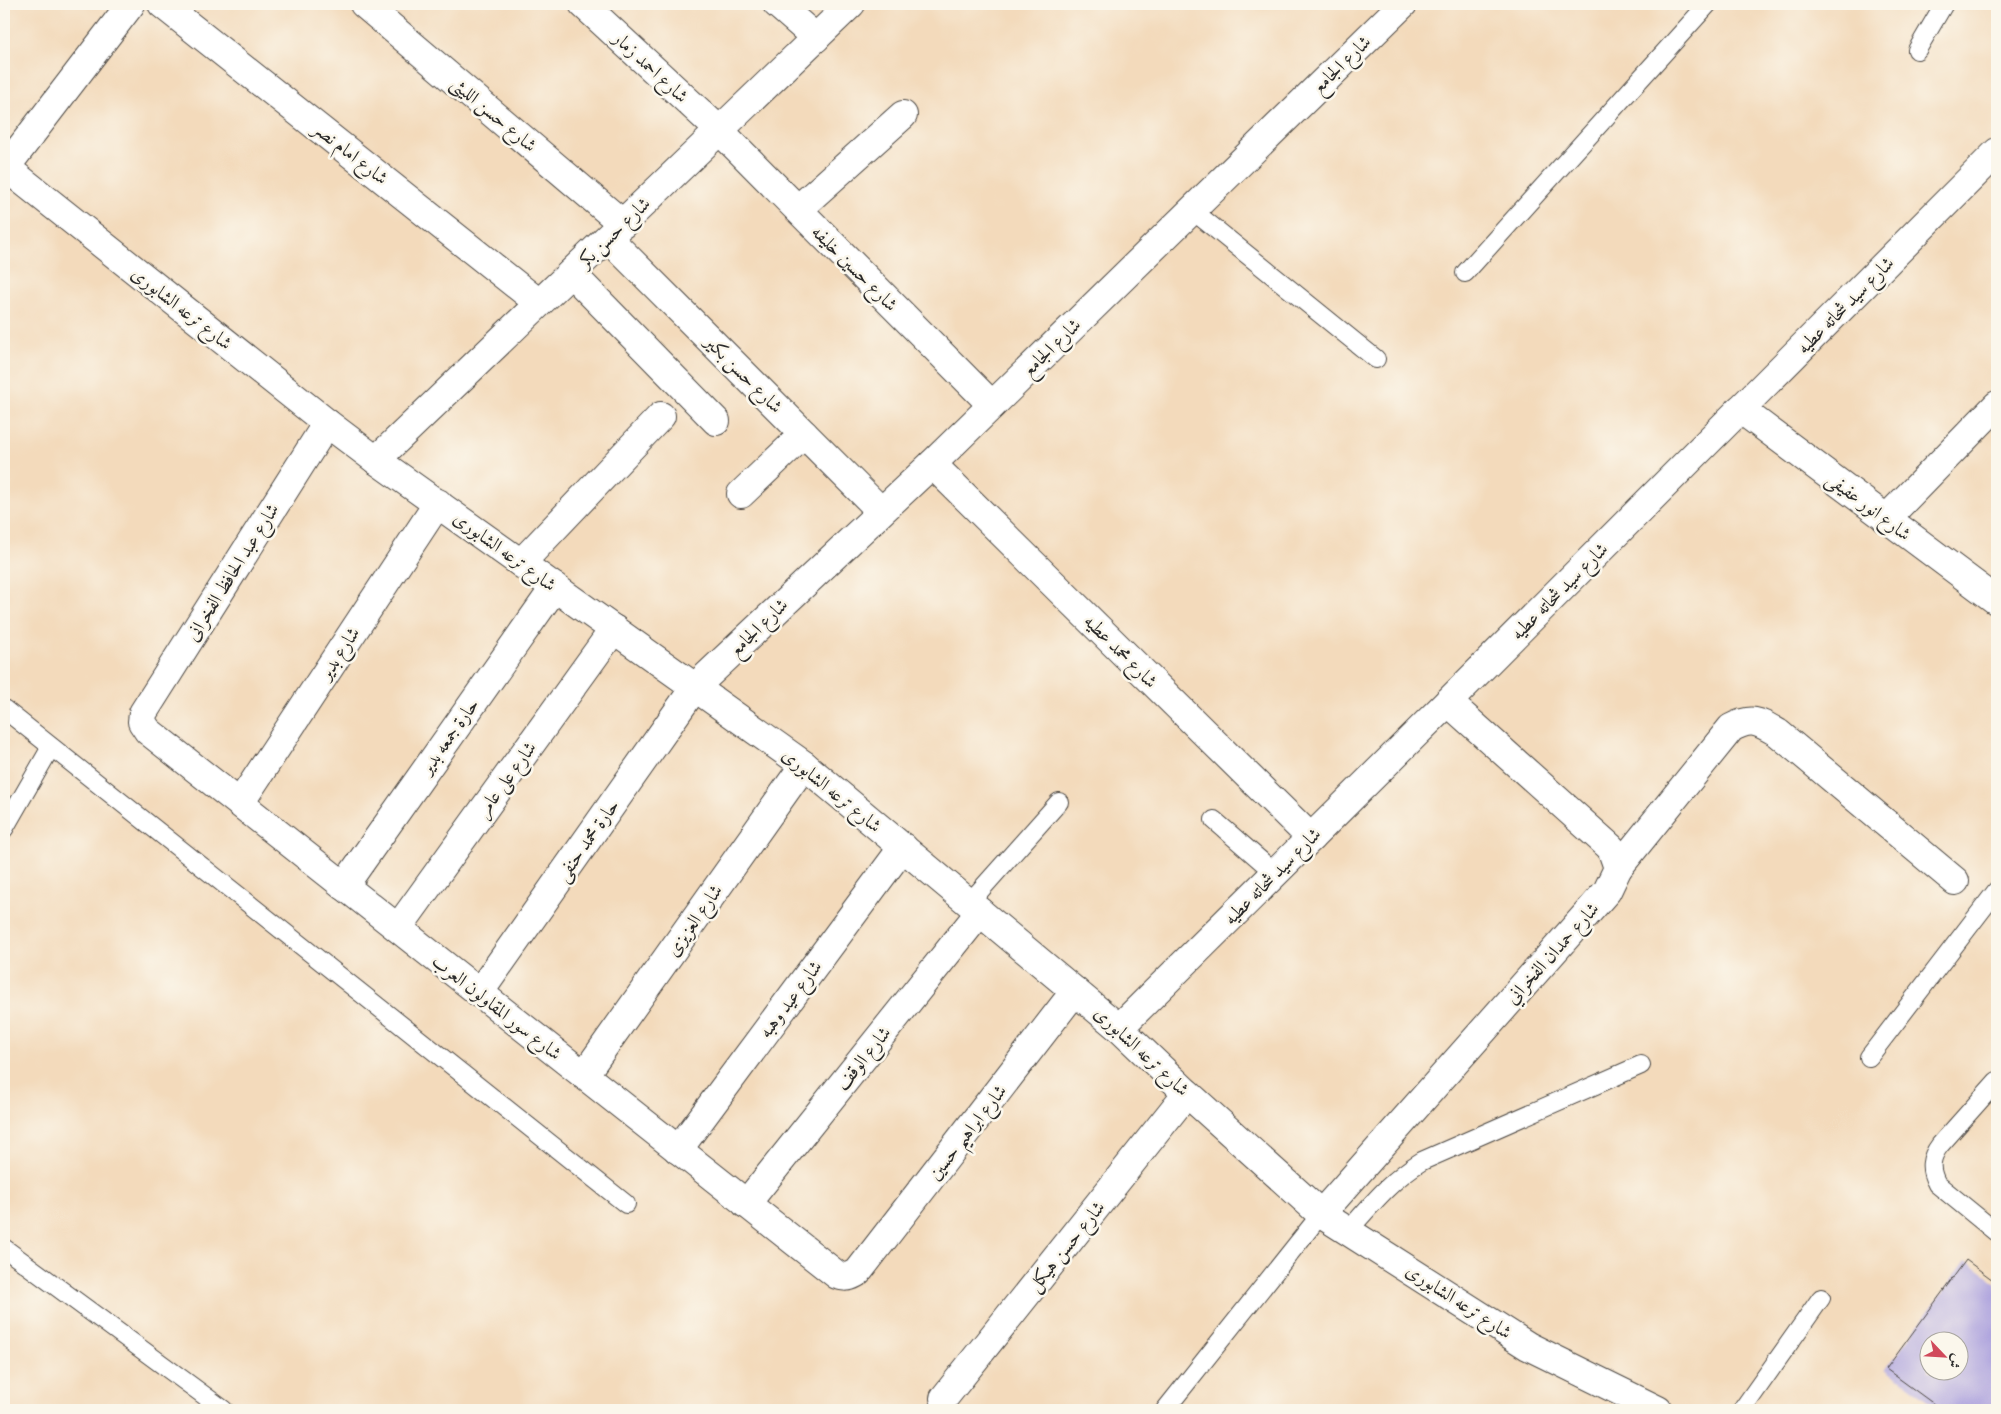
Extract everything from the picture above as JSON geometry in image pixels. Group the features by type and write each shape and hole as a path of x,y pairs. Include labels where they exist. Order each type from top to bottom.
{"street":[{"path":"5,167 131,4"},
{"name":"شارع امام نصر","path":"162,4 539,303"},
{"name":"شارع حسن الليثى","path":"364,4 616,231"},
{"name":"شارع احمد زمار","path":"582,4 719,130"},
{"path":"777,4 816,38"},
{"name":"شارع حسن بكر","path":"376,460 852,4"},
{"name":"شارع الجامع","path":"695,687 932,464 1403,4"},
{"path":"798,209 903,115"},
{"name":"شارع حسين خليفه","path":"719,130 992,405"},
{"name":"شارع سيد شحاته عطيه","path":"1119,1028 1448,702 1997,152"},
{"name":"شارع ترعه الشابورى","path":"5,167 376,460 438,502 804,765 1119,1028 1187,1093 1321,1214 1528,1346 1658,1410"},
{"name":"شارع حسن بكير","path":"616,231 804,434 881,511"},
{"path":"571,272 716,421"},
{"path":"1886,519 1997,404"},
{"name":"شارع انور عفيفى","path":"1740,409 1997,601"},
{"path":"521,563 661,416"},
{"name":"شارع عبد الحافظ الفخرانى","path":"142,722 143,712 327,423"},
{"path":"741,494 804,434"},
{"name":"شارع محمد عطيه","path":"932,464 1311,838"},
{"name":"شارع بدير","path":"240,803 438,502"},
{"name":"حارة جمعه بدير","path":"344,886 555,587"},
{"name":"شارع على عامر","path":"398,928 614,629"},
{"name":"حارة محمد حنفى","path":"479,993 695,687"},
{"path":"1448,702 1611,848 1618,868"},
{"name":"شارع حمدان الفخراني","path":"1321,1214 1607,892 1618,868 1731,728 1744,721 1758,721 1778,733 1955,881"},
{"name":"شارع سور المقاولون العرب","path":"142,722 148,731 837,1275 844,1277 858,1272"},
{"name":"شارع العزيزى","path":"584,1075 804,765"},
{"name":"شارع عيد وهبه","path":"678,1150 903,847"},
{"name":"شارع الوقف","path":"746,1204 974,907"},
{"name":"شارع ابراهيم حسين","path":"858,1272 1076,991"},
{"name":"شارع حسن هيكل","path":"944,1398 1187,1093"}],"lane":[{"path":"1465,273 1708,4"},
{"path":"1917,50 1944,4"},
{"path":"1192,210 1376,359"},
{"path":"4,709 626,1204"},
{"path":"4,829 51,747"},
{"path":"974,907 1060,802"},
{"path":"1214,820 1275,873"},
{"path":"1869,1057 1997,890"},
{"path":"1348,1231 1397,1178 1422,1161 1641,1065"},
{"path":"1997,1081 1940,1145 1930,1163 1932,1174 1937,1184 1997,1233"},
{"path":"1165,1410 1321,1214"},
{"path":"4,1248 224,1410"},
{"path":"1742,1410 1821,1298"}],"building":[{"path":"1966,1260 1997,1283 1997,1410 1942,1410 1886,1369"}]}
